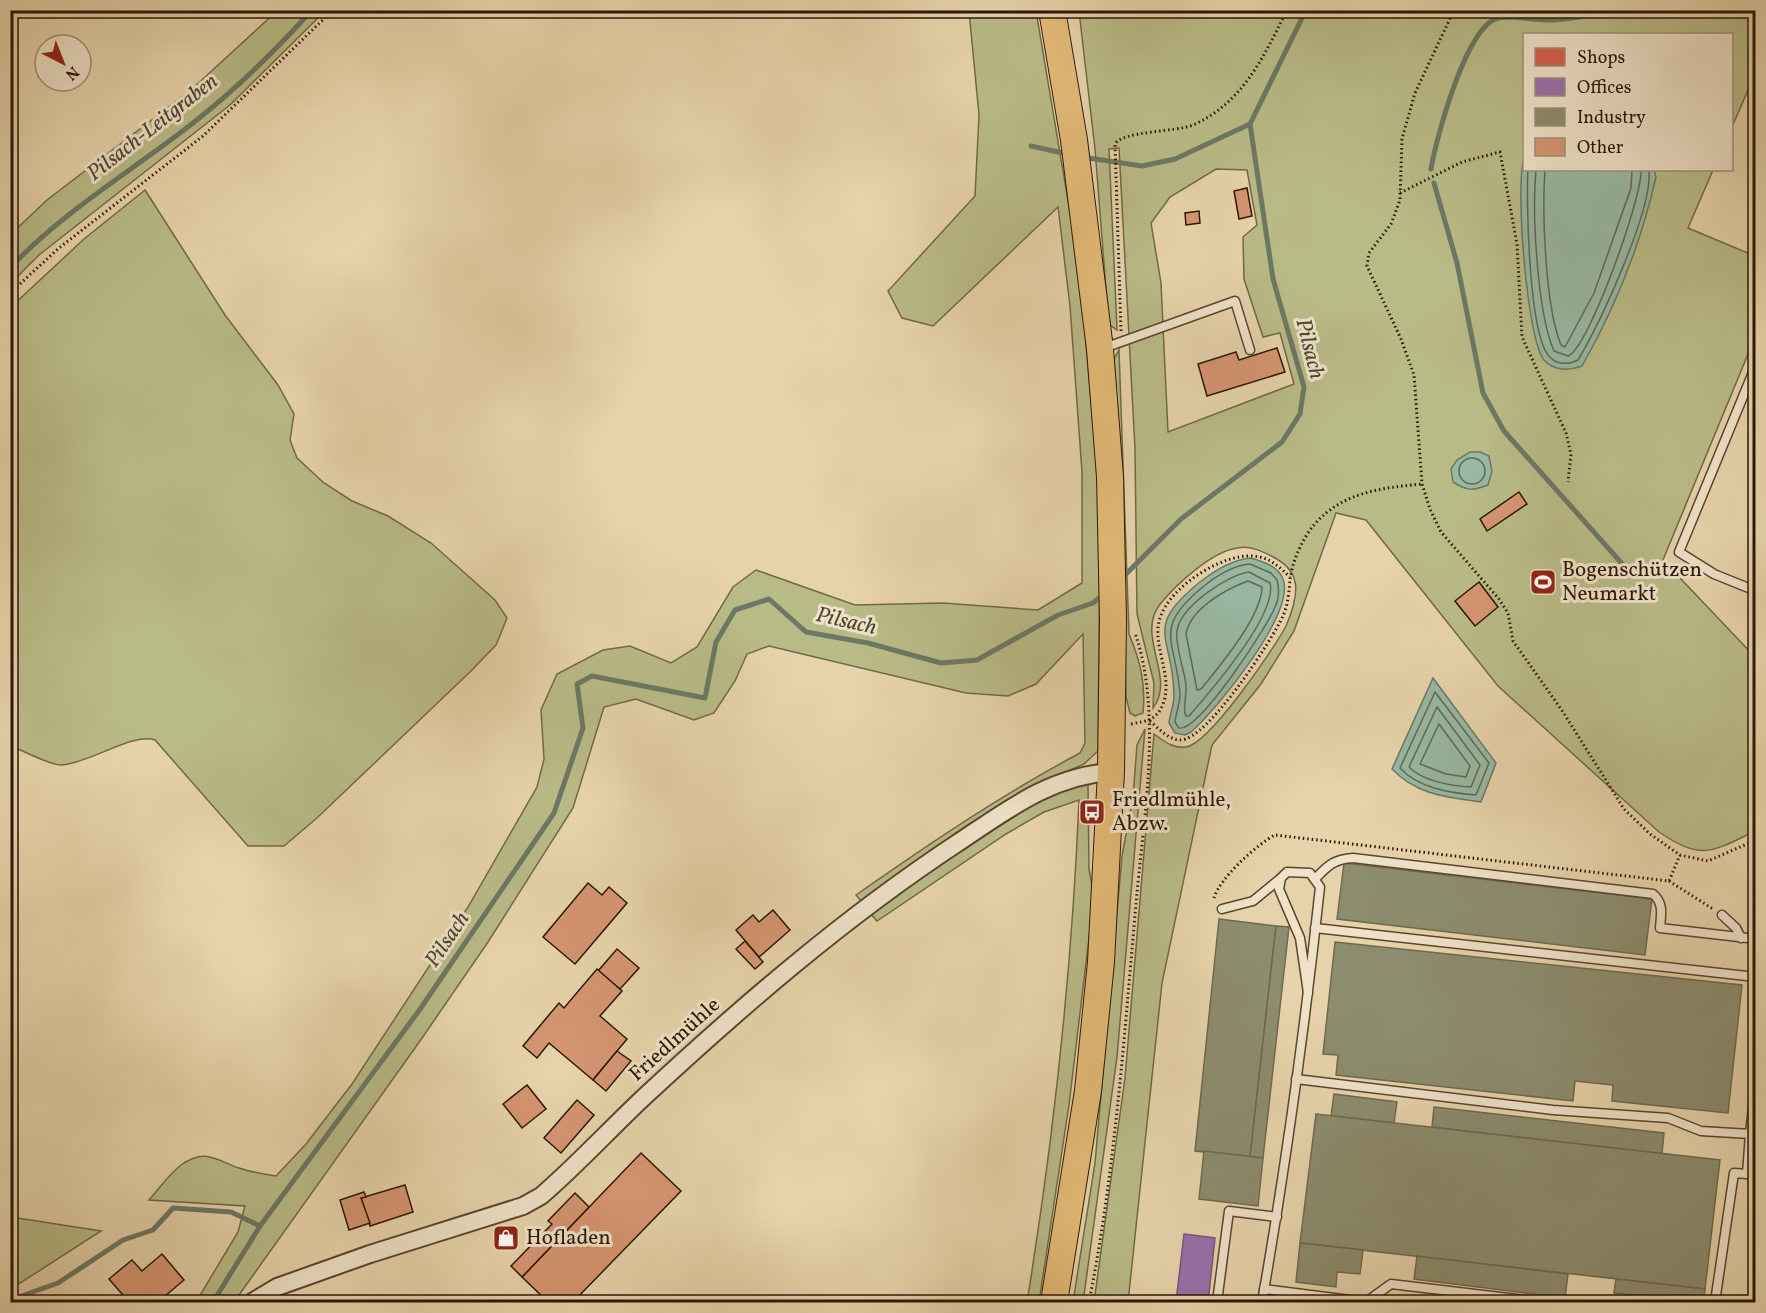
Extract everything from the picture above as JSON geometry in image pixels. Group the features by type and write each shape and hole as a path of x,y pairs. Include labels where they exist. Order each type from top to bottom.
{"main road":[{"path":"1052,10 1074,140 1100,349 1110,466 1113,568 1124,625 1111,772 1096,1023 1054,1302"},
{"path":"1060,10 1060,48"}],"street":[{"name":"Friedlmühle","path":"252,1302 277,1287 370,1254 523,1206 541,1196 704,1042 862,909 963,839 1032,796 1076,776 1111,772"}],"lane":[{"path":"1100,349 1234,301 1250,351"},
{"path":"1755,365 1679,552 1714,574 1755,591"},
{"path":"1316,878 1327,866 1339,859 1353,858 1653,894 1659,900 1661,909 1660,928 1755,939"},
{"path":"1222,909 1252,901 1287,872 1310,873 1316,878 1320,887 1277,1217 1262,1302"},
{"path":"1281,878 1279,889 1299,938 1308,993"},
{"path":"1722,915 1736,928 1741,938"},
{"path":"1316,928 1755,977"},
{"path":"1296,1079 1554,1110 1668,1118 1701,1131 1750,1134"},
{"path":"1715,1302 1734,1173 1747,1174 1755,1080"},
{"path":"1217,1302 1229,1210 1277,1217"},
{"path":"1264,1289 1366,1302 1391,1284 1542,1302"}],"path":[{"path":"10,293 59,248 202,136 333,10"},
{"path":"1114,173 1114,149 1117,139 1169,132 1193,125 1224,105 1251,79 1287,10"},
{"path":"1454,10 1415,93 1402,139 1400,193 1391,224 1369,253 1367,266 1401,339 1414,375 1422,484 1441,532 1508,613 1513,642 1563,712 1624,809 1650,834 1680,855 1708,861 1755,840"},
{"path":"1400,193 1462,162 1500,152 1517,244 1522,337 1566,433 1571,454 1568,482"},
{"path":"1149,721 1167,735 1180,741 1191,738 1200,731 1232,696 1272,637 1284,613 1290,577 1305,537 1331,509 1353,496 1374,489 1422,484"},
{"path":"1149,721 1160,712 1165,700 1166,678 1157,634 1160,617 1173,597 1196,577 1231,557 1259,556 1273,561 1290,577"},
{"path":"1089,1302 1114,1129 1128,1002 1149,721 1147,676 1124,625"},
{"path":"1669,881 1722,915"}],"shaded area":[{"path":"277,11 325,11 230,105 39,255 11,283 11,234 47,200 192,89"},
{"path":"969,11 1036,11 1079,266 1095,446 1100,525 1098,751 1084,764 1030,788 861,901 856,895 911,857 994,803 1080,753 1085,743 1083,634 1036,684 1008,696 966,693 769,646 747,654 735,681 714,713 694,720 636,699 604,707 573,808 488,942 234,1302 196,1302 238,1232 245,1206 149,1200 181,1165 198,1157 211,1157 243,1169 276,1176 306,1144 352,1084 468,907 537,787 544,759 541,710 557,674 603,650 630,646 671,663 697,647 733,587 756,570 855,605 943,603 1038,610 1082,583 1082,472 1070,306 1058,207 933,326 902,318 888,291 975,196 979,115"},
{"path":"1079,11 1756,11 1755,74 1733,125 1733,33 1523,33 1523,171 1713,171 1688,228 1755,256 1755,337 1663,560 1755,657 1755,831 1728,844 1707,850 1686,847 1659,832 1498,686 1366,520 1336,513 1294,631 1261,684 1212,745 1162,983 1128,1302 1094,1302 1125,1078 1154,734 1173,746 1186,747 1210,730 1255,674 1279,638 1292,611 1296,587 1292,574 1282,562 1262,551 1247,547 1237,548 1216,556 1185,578 1161,603 1154,615 1153,642 1161,683 1159,696 1153,708 1154,683 1137,614 1135,449 1119,148 1109,149 1117,330 1110,325 1095,149","holes":["1216,169 1247,170 1257,225 1243,237 1244,279 1263,337 1280,333 1294,384 1168,432 1161,283 1151,223 1170,197"]},
{"path":"145,190 225,315 278,385 294,414 290,440 297,458 324,483 352,501 388,516 431,543 495,600 507,618 496,645 471,671 318,817 284,846 248,846 155,740 136,740 62,765 11,746 11,307 84,239"},
{"path":"1119,350 1129,634 1139,663 1144,692 1143,713 1135,716 1130,713 1126,697 1123,509 1114,359"},
{"path":"1145,729 1117,1057 1083,1302 1073,1302 1095,1163 1122,856 1133,797 1137,745"},
{"path":"1082,783 1088,785 1089,869 1094,896 1069,1105 1039,1302 1027,1302 1046,1177 1067,989 1079,800 1044,812 1006,834 877,921 870,913 1032,803"},
{"path":"11,1217 101,1231 11,1289"}],"water":[{"path":"1523,166 1523,171 1654,171 1656,177 1643,226 1626,274 1594,344 1582,366 1577,368 1562,369 1548,364 1538,347 1532,324 1524,262 1522,174"},
{"path":"1470,452 1480,452 1489,456 1492,471 1488,485 1470,489 1453,482 1451,469 1457,460"},
{"path":"1250,558 1274,567 1281,574 1284,594 1278,614 1252,660 1218,703 1191,732 1185,735 1175,733 1169,723 1174,696 1173,676 1165,634 1166,623 1171,611 1182,598 1211,574 1237,561"},
{"path":"1433,678 1496,763 1481,802 1422,790 1392,769"}],"building: Shops":[{"name":"Hofladen","path":"505,1229 515,1240 506,1247 497,1236"}],"building: Offices":[{"path":"1184,1234 1215,1238 1208,1302 1176,1302"}],"building: Industry":[{"path":"1344,863 1652,899 1645,955 1337,919"},
{"path":"1219,919 1276,926 1250,1157 1195,1151"},
{"path":"1276,926 1289,927 1263,1158 1250,1157"},
{"path":"1335,942 1742,985 1728,1113 1612,1101 1613,1085 1575,1081 1573,1101 1336,1075 1338,1055 1323,1054"},
{"path":"1334,1094 1397,1102 1394,1123 1331,1116"},
{"path":"1434,1107 1664,1133 1662,1154 1432,1127"},
{"path":"1316,1114 1720,1160 1705,1289 1300,1243"},
{"path":"1204,1151 1263,1158 1258,1206 1199,1199"},
{"path":"1300,1243 1363,1250 1360,1274 1337,1272 1336,1287 1296,1282"},
{"path":"1417,1256 1568,1274 1565,1298 1414,1279"},
{"path":"1616,1279 1705,1289 1703,1302 1614,1293"},
{"path":"1387,1297 1430,1302 1387,1302"}],"building: Other":[{"path":"1247,188 1252,216 1239,219 1234,191"},
{"path":"1199,211 1200,223 1186,225 1185,213"},
{"path":"1277,348 1285,372 1207,396 1198,364 1236,352 1239,360"},
{"path":"1519,492 1527,504 1487,531 1480,519"},
{"path":"1479,582 1498,607 1475,626 1455,601"},
{"path":"588,883 602,895 609,887 627,903 575,964 543,937"},
{"path":"773,910 790,930 759,957 736,930 753,915 759,922"},
{"path":"745,941 763,962 755,969 736,949"},
{"path":"617,949 639,968 620,989 598,971"},
{"path":"597,969 622,991 600,1016 627,1039 593,1080 549,1043 537,1058 523,1046 559,1003 564,1008"},
{"path":"617,1051 631,1061 606,1091 593,1080"},
{"path":"527,1085 546,1109 522,1128 503,1104"},
{"path":"577,1100 594,1115 561,1153 544,1138"},
{"path":"641,1153 681,1191 573,1302 548,1302 522,1277"},
{"path":"405,1185 413,1212 370,1226 361,1198"},
{"path":"364,1192 366,1197 361,1198 370,1223 349,1230 340,1200"},
{"path":"575,1193 589,1207 522,1277 511,1266 552,1224 548,1221"},
{"path":"162,1254 184,1280 158,1302 129,1302 109,1279 132,1260 142,1271"}],"waterway":[{"name":"Pilsach-Leitgraben","path":"10,268 52,228 170,141 224,97 270,55 312,10"},
{"name":"Pilsach","path":"1121,579 1181,519 1282,442 1300,414 1304,387 1273,279 1250,124 1306,10"},
{"path":"1431,169 1454,85 1464,61 1486,26 1498,18 1560,20 1607,10"},
{"path":"1082,157 1142,166 1175,159 1250,124"},
{"path":"1031,146 1067,154"},
{"path":"1434,183 1457,263 1483,393 1504,431 1625,567"},
{"name":"Pilsach","path":"213,1302 260,1226 418,1012 554,813 583,728 577,684 592,676 705,698 716,642 735,610 769,599 806,632 868,643 941,663 977,660 1058,615 1093,603 1105,593"},
{"path":"10,1300 58,1283 123,1240 153,1230 173,1208 231,1212 260,1226"}],"place":[{"name":"Bogenschützen Neumarkt","path":"1543,582"},
{"name":"Friedlmühle, Abzw.","path":"1092,812"},
{"name":"Hofladen","path":"506,1238"}]}
